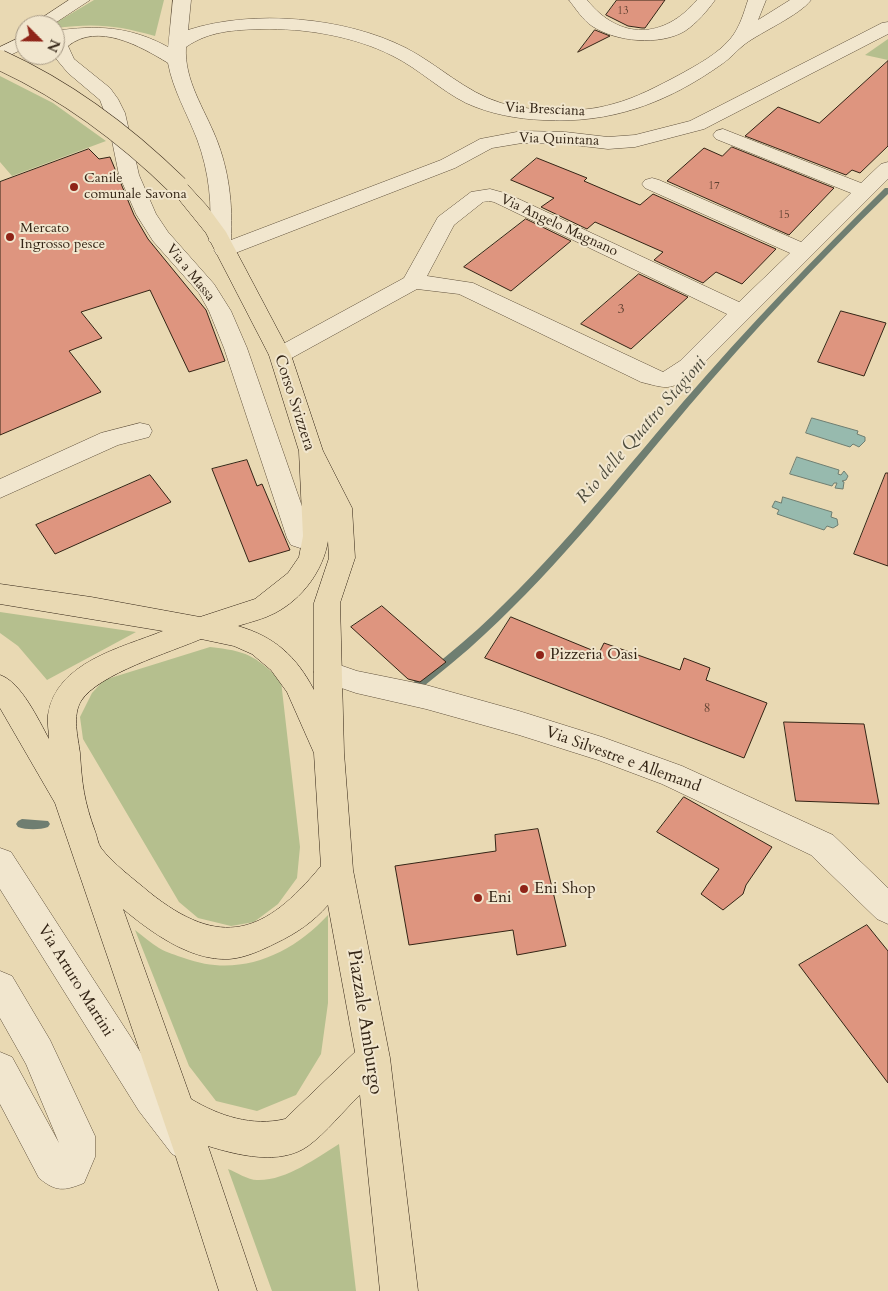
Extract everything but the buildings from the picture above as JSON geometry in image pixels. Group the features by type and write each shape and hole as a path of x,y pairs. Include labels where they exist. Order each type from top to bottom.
{"main road":[{"name":"Corso Svizzera","path":"0,60 30,73 108,122 144,152 200,210 223,245 280,356 311,451 316,536 312,559 297,580 275,600 264,607 199,628 102,608 0,594"},
{"name":"Piazzale Amburgo","path":"311,451 339,508 342,558 327,604 329,753 337,870 372,1058 399,1291"},
{"name":"Piazzale Amburgo","path":"199,628 230,635 270,652 296,682 329,753"},
{"path":"69,800 62,734 62,716 68,697 81,681 98,670 199,628"},
{"path":"0,686 22,717 69,800 164,1105 204,1126 226,1134 271,1140 295,1134 372,1058"},
{"path":"87,854 137,900 165,920 194,937 217,944 249,939 265,933 295,916 337,870"},
{"path":"193,1154 238,1291"}],"street":[{"path":"41,0 42,15"},
{"path":"56,15 81,0"},
{"path":"578,0 593,18 603,25 630,32 659,34 674,30 691,18 706,0"},
{"name":"Via Bresciana","path":"177,52 194,33 216,28 246,25 314,28 379,42 401,52 469,97 498,108 568,114 609,112 634,104 700,72 738,41 757,0"},
{"path":"738,41 802,0"},
{"path":"182,4 177,52 180,77 207,140 221,193 223,245"},
{"name":"Via Bresciana","path":"182,4 204,16 246,25"},
{"name":"Via Quintana","path":"223,245 448,164 487,142 522,137 565,138 608,143 661,136 697,125 888,27"},
{"path":"65,34 99,30 133,36 177,52"},
{"path":"0,55 15,47"},
{"name":"Via a Massa","path":"65,59 69,65 109,99 118,123 130,178 147,216 168,246 201,282 224,320 271,449 300,538"},
{"path":"723,135 863,191"},
{"path":"280,356 413,282 465,288 649,376 667,381 688,366 888,168"},
{"path":"652,184 804,250"},
{"name":"Via Angelo Magnano","path":"413,282 445,222 473,198 490,195 741,312"},
{"path":"0,489 110,439 140,431"},
{"name":"Via Silvestre e Allemand","path":"328,672 356,682 426,697 520,723 602,749 672,775 822,845 888,908"},
{"name":"Via Arturo Martini","path":"0,863 82,995 164,1105"},
{"path":"0,987 38,1052 68,1121 77,1136 77,1157 71,1170 60,1172 52,1165 0,1069"},
{"path":"164,1105 193,1154"}],"green space":[{"path":"94,0 164,0 155,36 129,29 106,26 65,27 65,17"},
{"path":"888,39 888,60 865,55"},
{"path":"0,76 53,103 106,141 12,176 0,162"},
{"path":"0,612 136,632 47,680 18,646 0,633"},
{"path":"210,647 233,650 249,656 264,665 281,681 300,847 297,878 278,904 254,922 231,926 198,918 179,902 83,739 80,717 92,693 104,680"},
{"path":"328,915 328,1003 321,1054 296,1095 257,1111 216,1101 189,1066 135,930 168,953 204,964 243,964 280,952 297,942"},
{"path":"339,1144 356,1291 272,1291 228,1169 250,1179 279,1177 311,1162"}],"water":[{"path":"812,418 858,431 857,434 865,437 865,441 859,447 853,444 850,447 806,433"},
{"path":"797,457 839,470 838,474 841,475 844,471 848,476 846,480 842,481 844,482 843,489 835,488 837,483 834,483 832,486 790,474"},
{"path":"783,497 832,512 831,517 837,519 838,525 833,528 827,526 824,530 777,514 779,510 772,507 775,501 781,503"}],"waterway":[{"name":"Rio delle Quattro Stagioni","path":"415,687 482,631 544,569 742,341 828,249 888,190"},
{"name":"Rio delle Quattro Stagioni","path":"22,824 44,824"}],"place":[{"name":"Canile comunale Savona","path":"74,187"},
{"name":"Mercato Ingrosso pesce","path":"10,237"},
{"name":"Pizzeria Oasi","path":"540,655"},
{"name":"Eni Shop","path":"524,889"},
{"name":"Eni","path":"478,898"}]}
